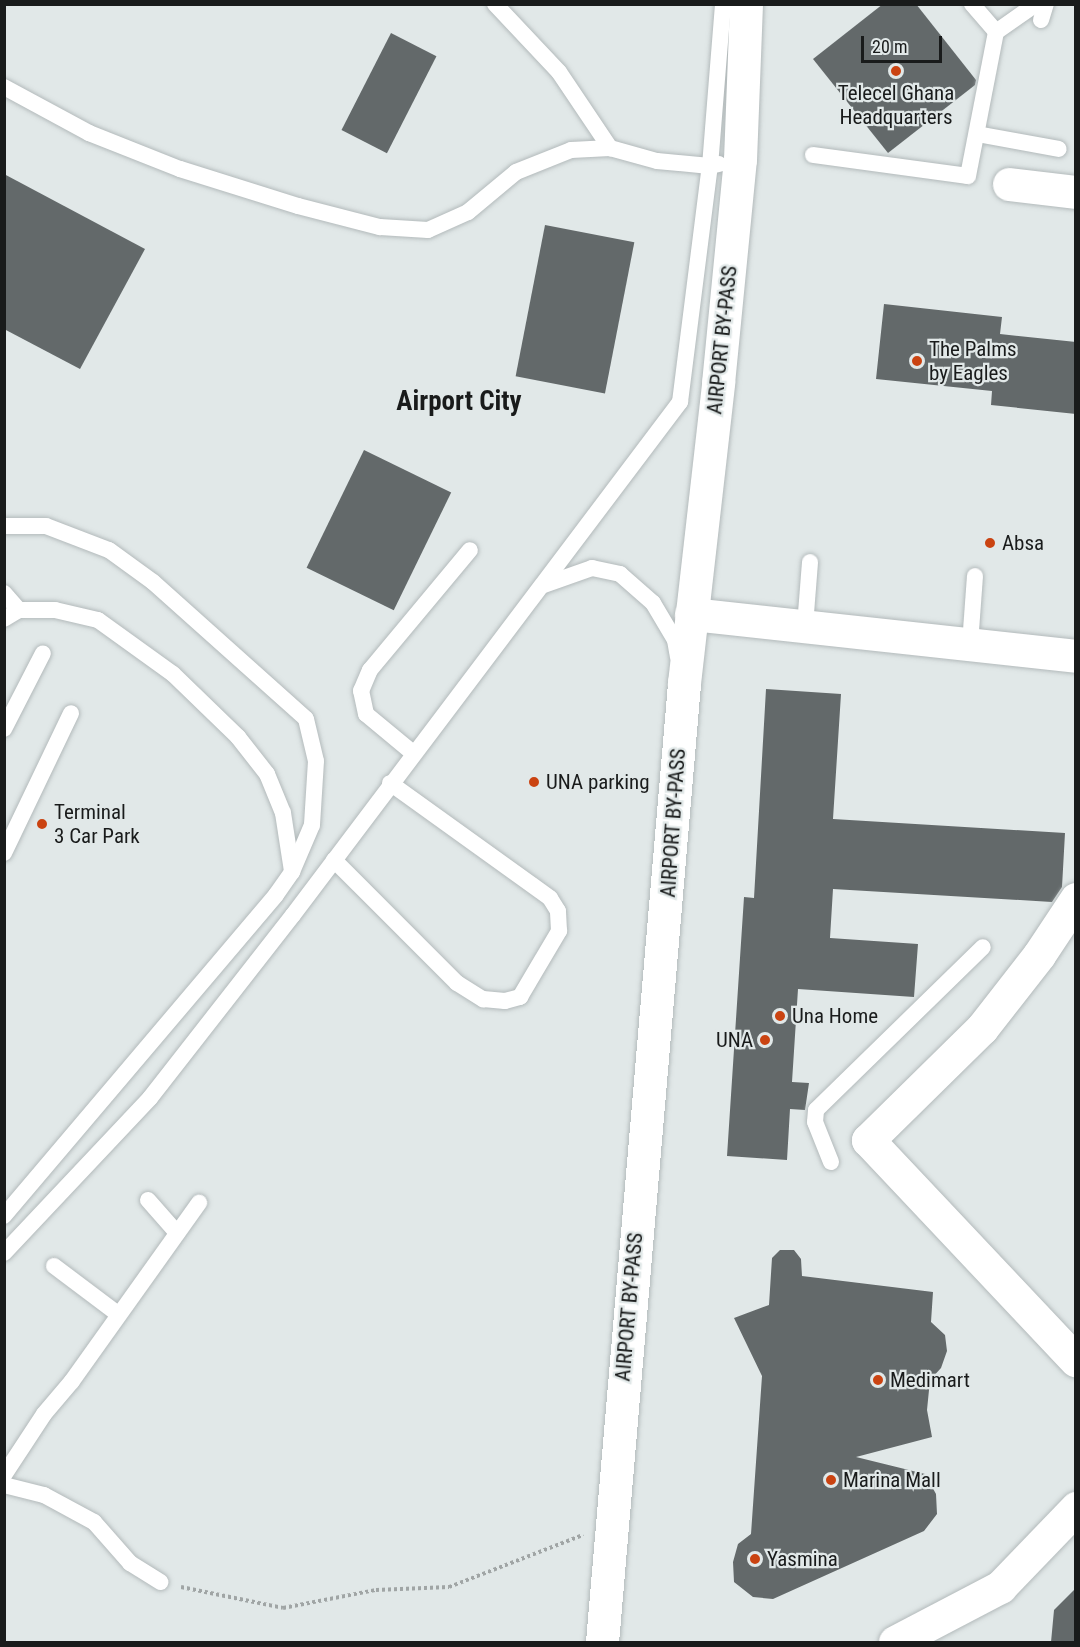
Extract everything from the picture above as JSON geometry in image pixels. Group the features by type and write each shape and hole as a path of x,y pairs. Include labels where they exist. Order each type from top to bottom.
{"main road":[{"name":"AIRPORT BY-PASS","path":"602,1642 684,683 692,614 725,163 746,4"},
{"path":"1009,184 1076,192"},
{"path":"692,614 1076,656"},
{"path":"1076,899 1039,955 982,1028 868,1140 1076,1361"},
{"path":"912,1639 1000,1587 1076,1508"}],"lane":[{"path":"495,4 559,72 610,148"},
{"path":"4,1253 150,1098 543,586 680,402 725,163 723,4"},
{"path":"972,4 996,32"},
{"path":"996,32 1041,10"},
{"path":"813,155 968,176 996,32"},
{"path":"4,87 89,133 180,169 298,206 380,227 428,230 468,212 503,182 541,160 571,150 610,148 657,161 725,163"},
{"path":"977,135 1059,149"},
{"path":"4,526 46,526 109,550 153,582 306,719 316,760 312,825 292,872 276,895 4,1216"},
{"path":"413,753 366,714 361,691 370,670 470,550"},
{"path":"805,627 810,562"},
{"path":"543,586 592,568 620,574 653,603 675,640 684,683"},
{"path":"970,644 975,576"},
{"path":"4,593 11,615 55,610 98,620 173,674 238,737 267,774 283,813 292,872"},
{"path":"4,729 43,653"},
{"path":"6,846 71,713"},
{"path":"334,860 457,983 483,999 505,1001 520,997 559,931 558,911 550,898 390,783"},
{"path":"831,1162 815,1122 816,1110 983,947"},
{"path":"148,1200 177,1233"},
{"path":"4,1475 44,1414 72,1380 199,1203"},
{"path":"54,1266 118,1314"},
{"path":"4,1485 44,1495 94,1522 130,1563 161,1582"}],"path":[{"path":"161,1582 283,1608 376,1590 449,1587 611,1523"}],"building":[{"name":"Telecel Ghana Headquarters","path":"883,4 916,4 976,80 975,85 888,153 813,59"},
{"path":"391,33 436,56 387,153 342,130"},
{"path":"4,174 145,249 80,369 4,329"},
{"path":"545,225 634,242 605,394 516,376"},
{"path":"884,304 1002,317 1000,334 1076,342 1076,414 991,405 992,391 876,379"},
{"path":"364,450 451,493 394,610 307,568"},
{"path":"766,689 841,694 833,819 1065,833 1062,887 1052,902 833,889 830,938 918,944 914,997 798,989 792,1082 809,1083 805,1110 790,1109 787,1160 727,1156 744,897 754,898"},
{"path":"780,1250 794,1250 801,1259 802,1276 933,1292 931,1322 945,1335 947,1351 941,1368 930,1380 927,1410 932,1437 856,1457 925,1474 936,1494 937,1514 924,1531 773,1599 753,1597 734,1582 733,1562 738,1544 751,1534 762,1376 734,1318 769,1305 772,1258"},
{"path":"1076,1588 1076,1642 1051,1642 1054,1610"}],"place":[{"name":"Telecel Ghana Headquarters","path":"896,71"},
{"name":"The Palms by Eagles","path":"917,361"},
{"name":"Absa","path":"990,543"},
{"name":"UNA parking","path":"534,782"},
{"name":"Terminal 3 Car Park","path":"42,824"},
{"name":"Una Home","path":"780,1016"},
{"name":"UNA","path":"765,1040"},
{"name":"Medimart","path":"878,1380"},
{"name":"Marina Mall","path":"831,1480"},
{"name":"Yasmina","path":"755,1559"}],"district":[{"name":"Airport City","path":"459,402"}]}
